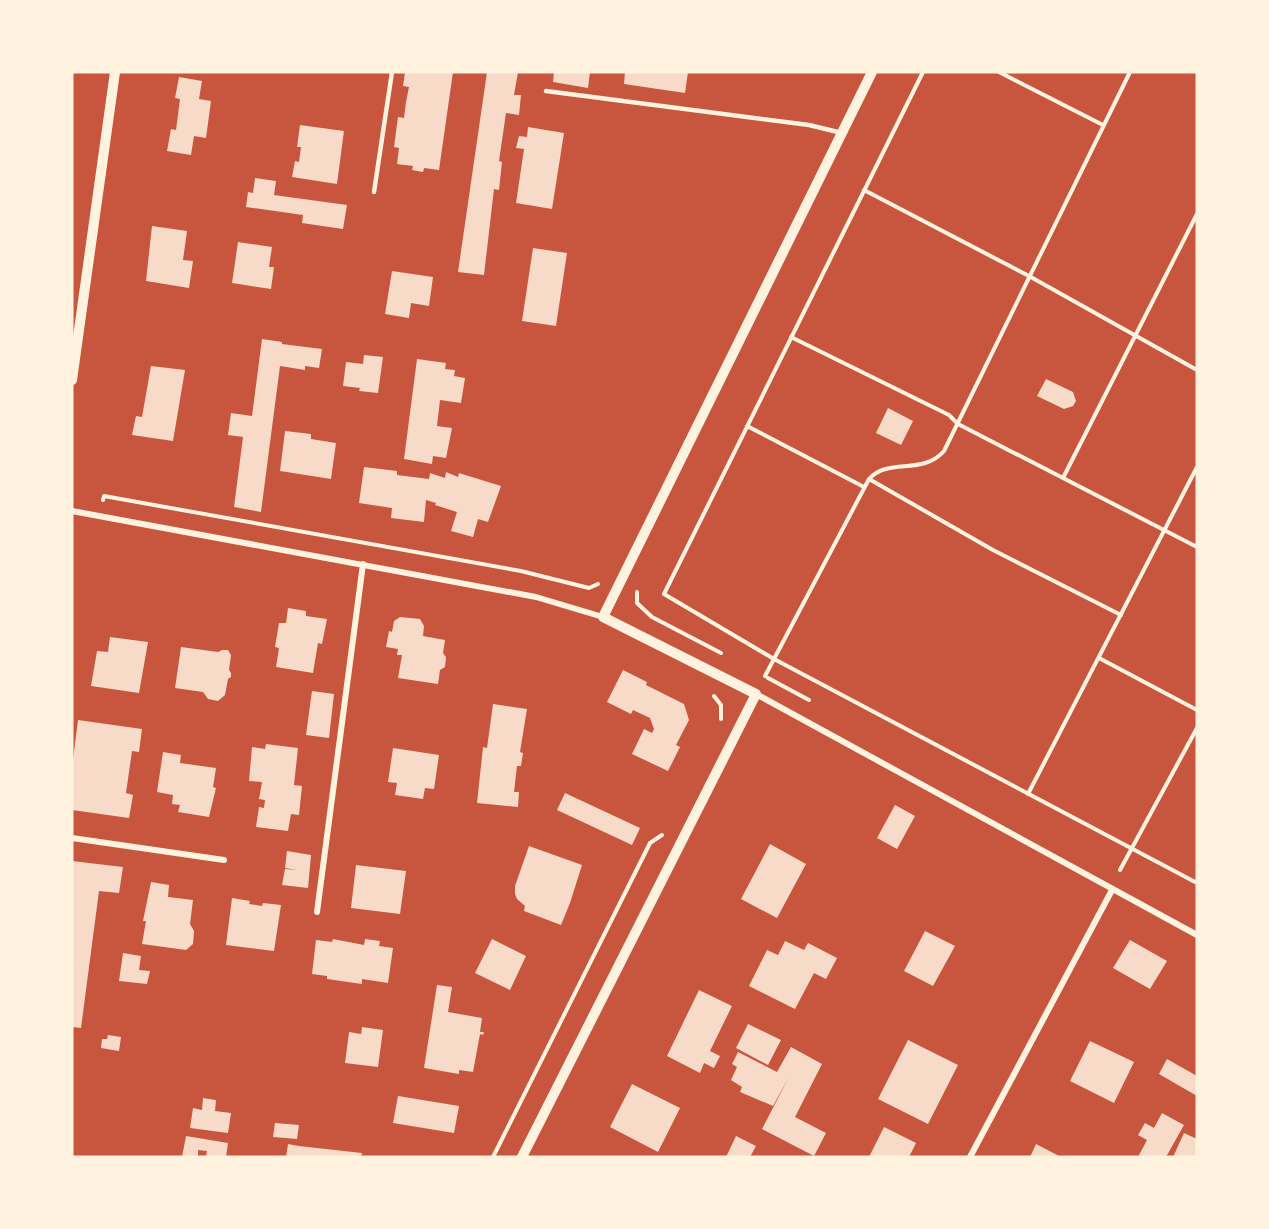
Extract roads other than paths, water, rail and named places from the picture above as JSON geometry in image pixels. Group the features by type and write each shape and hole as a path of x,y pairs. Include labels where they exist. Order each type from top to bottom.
{"street":[{"path":"72,380 115,72"},
{"path":"603,617 872,72"},
{"path":"72,511 536,597 603,617 756,694 1197,935"},
{"path":"317,912 363,564"},
{"path":"522,1157 756,694"},
{"path":"72,838 224,860"},
{"path":"970,1157 1112,890"}],"lane":[{"path":"374,192 392,72"},
{"path":"546,91 808,125 842,133"}]}
